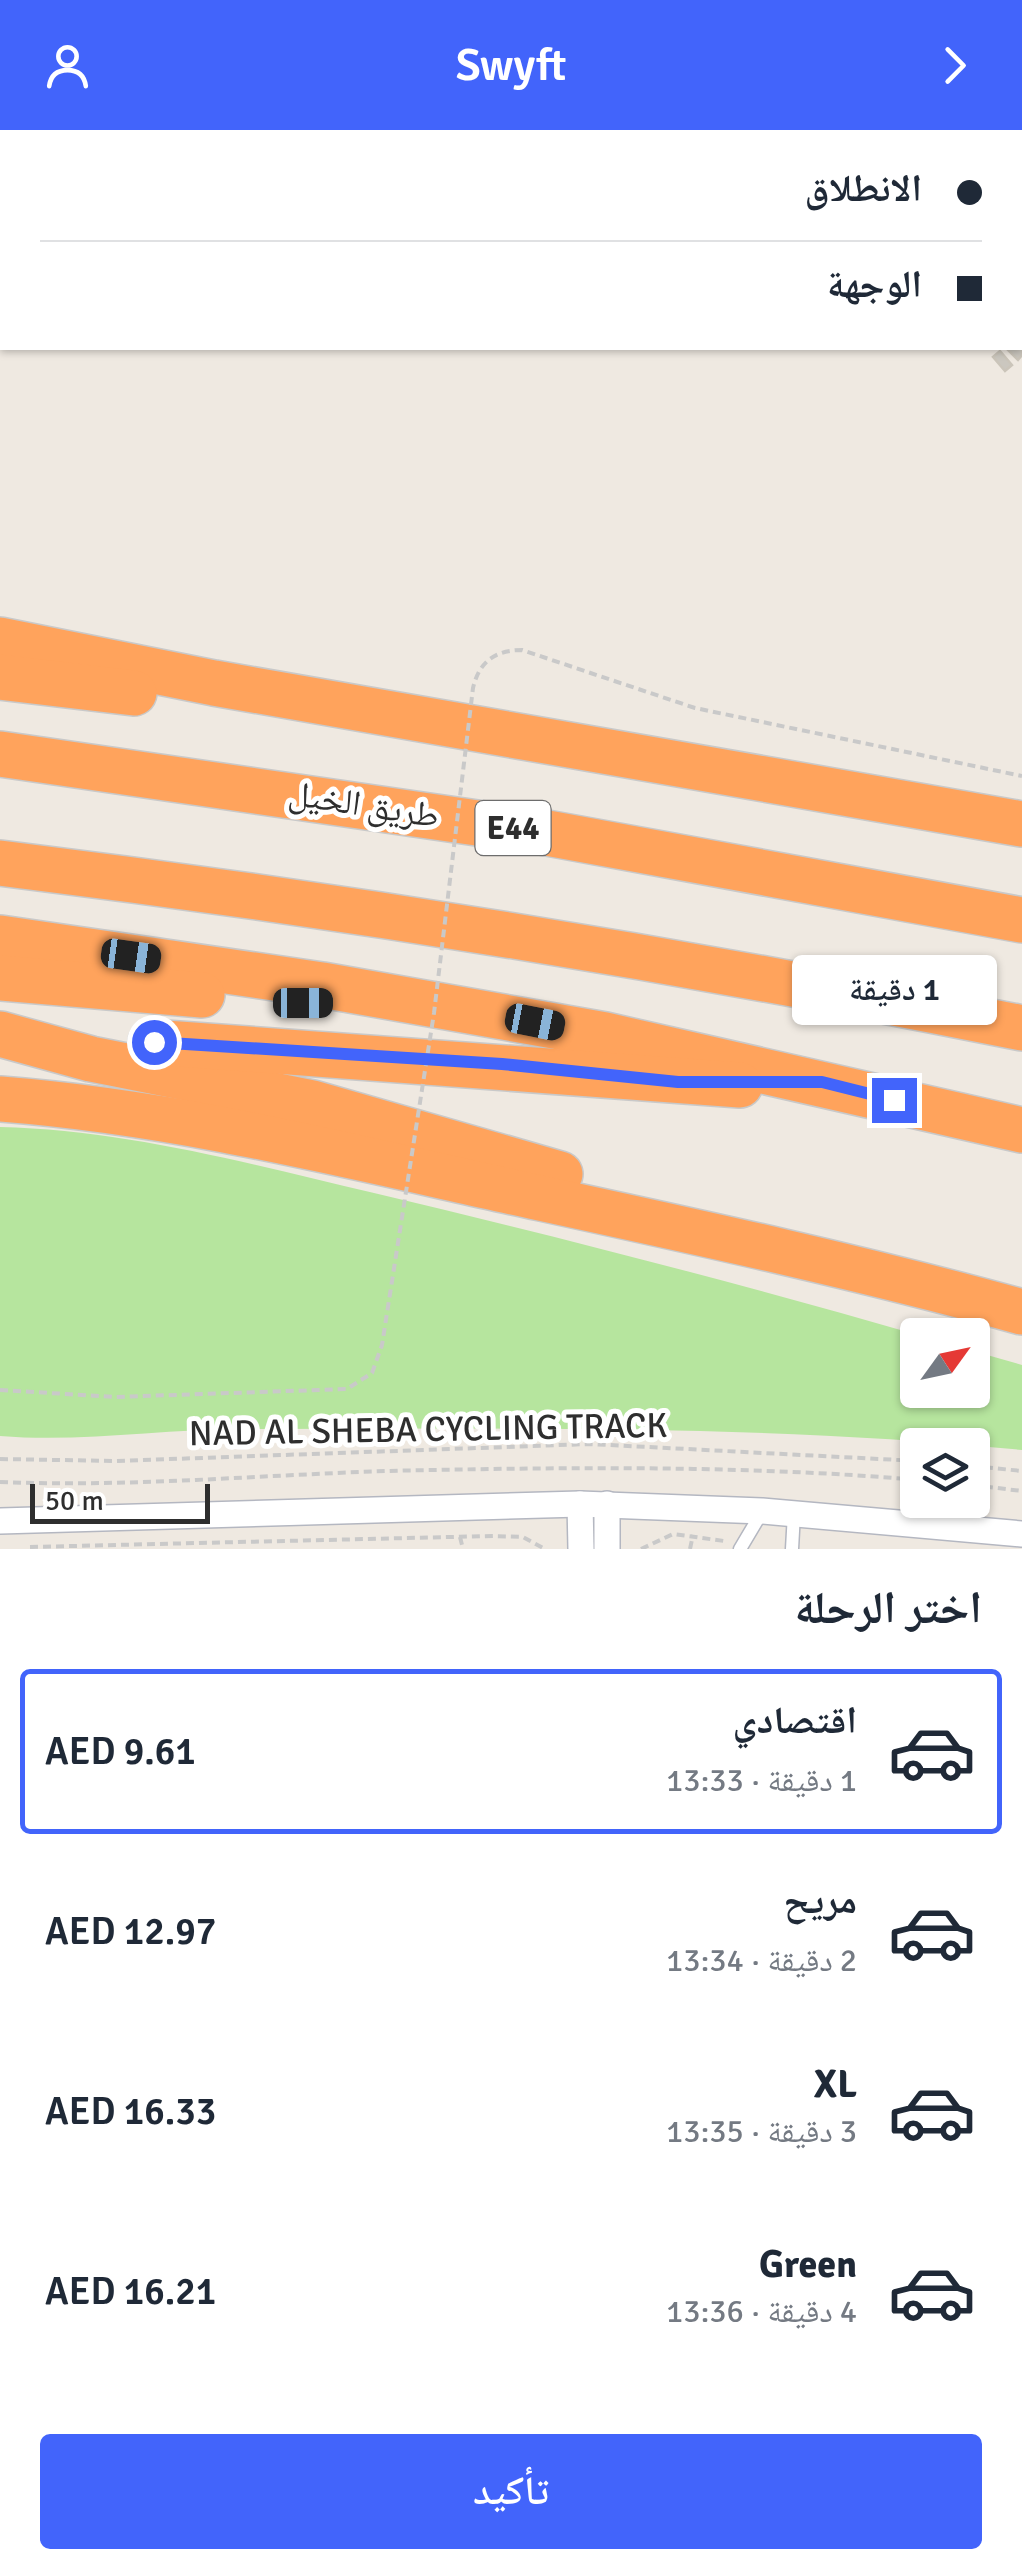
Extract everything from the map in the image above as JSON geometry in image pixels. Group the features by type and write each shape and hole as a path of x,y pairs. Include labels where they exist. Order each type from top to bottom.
{"highway":[{"path":"0,640 214,683 1022,824"},
{"path":"0,676 161,696 188,693 214,683"},
{"name":"طريق الخيل","path":"0,754 529,830 1022,920"},
{"path":"0,863 537,939 1022,1028"},
{"path":"0,938 394,996 605,1035 1022,1130"},
{"path":"0,978 303,1003 394,996"},
{"path":"0,1031 227,1049 502,1064 678,1082 822,1082"},
{"path":"0,1031 90,1059 313,1103 740,1224 899,1278"},
{"path":"0,1099 110,1110 304,1143 899,1278 1022,1312"}],"street":[{"path":"580,1504 580,1549"},
{"path":"607,1504 607,1549"},
{"path":"0,1522 607,1504 762,1511 1022,1534"}],"lane":[{"path":"742,1546 762,1511"},
{"path":"792,1549 794,1514"}],"path":[{"path":"0,1390 116,1397 347,1389 372,1373 382,1345 434,1014 473,688 484,663 495,654 522,650 694,708 1022,776"},
{"name":"NAD AL SHEBA CYCLING TRACK","path":"0,1459 116,1461 590,1444 900,1460"},
{"path":"990,1468 1022,1471"},
{"path":"0,1482 115,1486 430,1470 697,1470 900,1479"},
{"path":"990,1487 1022,1491"},
{"path":"641,1549 673,1534 742,1546"},
{"path":"460,1537 462,1549"},
{"path":"18,1546 98,1548 523,1537 545,1549"}],"green space":[{"path":"0,1127 94,1134 235,1160 579,1243 900,1330 900,1408 990,1408 990,1356 1022,1365 1022,1450 990,1447 990,1428 900,1428 900,1440 733,1432 443,1429 219,1429 62,1438 0,1436"}],"building":[{"path":"1008,350 1022,350 1018,360"},
{"path":"1000,351 1012,365 1005,371 993,357"}],"route":[{"path":"154,1042 264,1052 437,1059 726,1085 822,1082 894,1100"}]}
